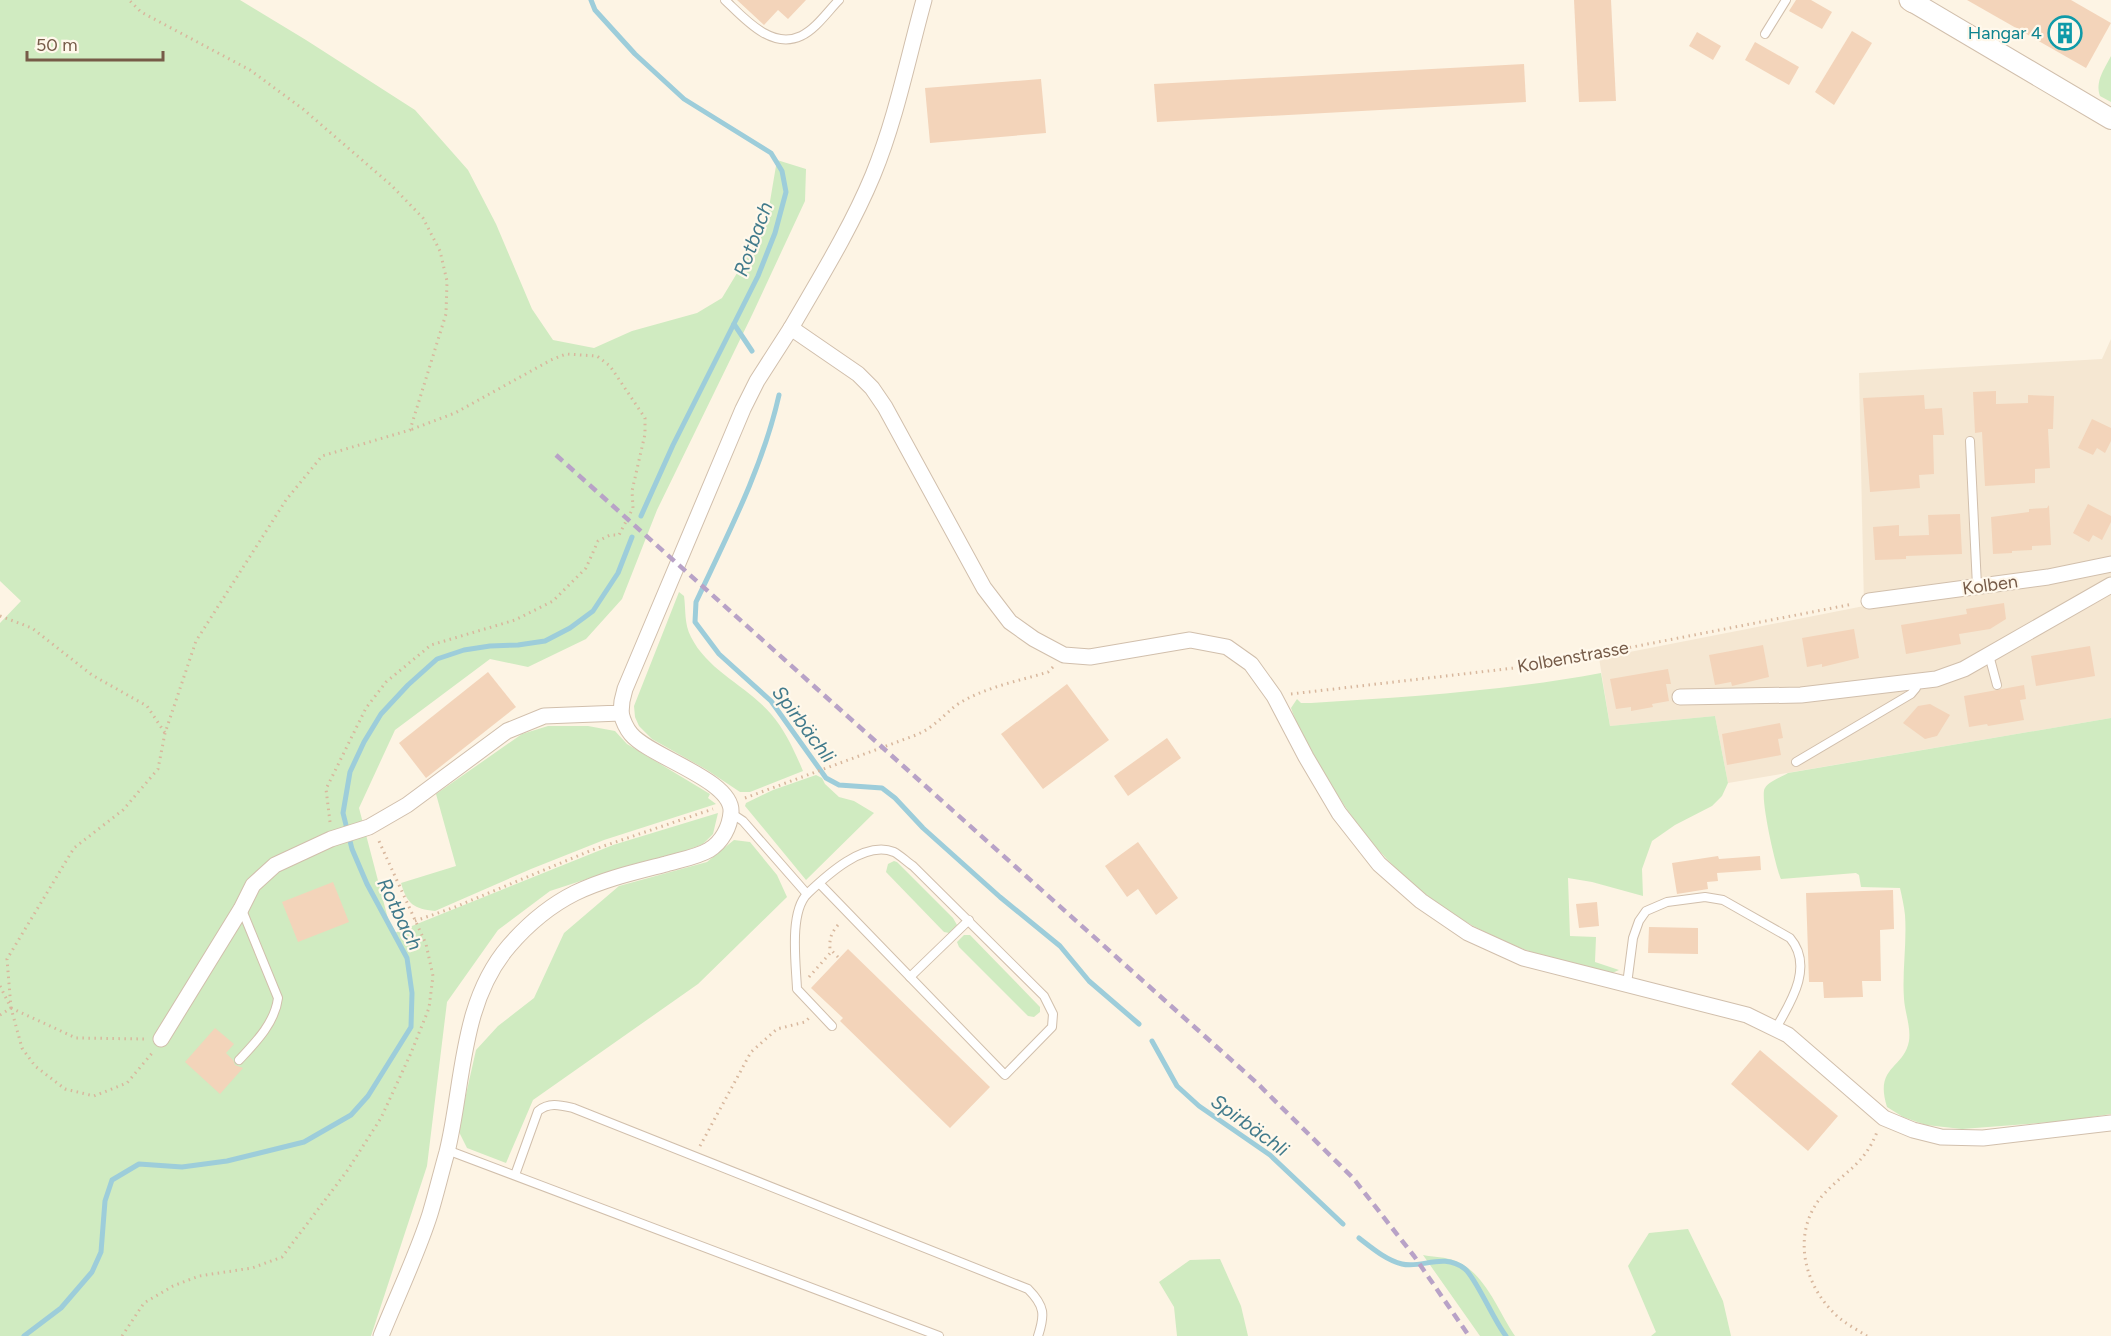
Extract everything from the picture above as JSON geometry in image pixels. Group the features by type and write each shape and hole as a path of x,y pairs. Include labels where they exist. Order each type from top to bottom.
{"street":[{"path":"381,1336 430,1215 447,1150 462,1062 475,1010 494,965 508,947 543,912 577,892 614,877 689,858 709,850 721,840 727,830 731,808 718,788 645,746 631,735 621,714 621,701 743,409 757,381 857,212 874,174 888,135 924,0"},
{"path":"1911,1 2111,119"},
{"path":"791,327 858,374 872,388 885,407 984,588 1010,622 1034,639 1064,655 1090,657 1190,640 1227,647 1251,664 1274,696 1339,813 1379,864 1421,901 1468,933 1524,958 1747,1015 1788,1035 1880,1114 1913,1130 1941,1137 1983,1138 2111,1123"},
{"name":"Kolben","path":"1869,601 2048,577 2111,564"},
{"path":"1680,697 1801,695 1936,679 1964,669 2111,585"},
{"path":"162,1039 241,909 253,885 275,865 332,839 371,826 408,805 507,731 544,716 621,714"}],"lane":[{"path":"725,0 758,30 780,39 791,39 808,32 839,0"},
{"path":"1765,34 1786,0"},
{"path":"1970,441 1977,586"},
{"path":"1989,655 1997,686"},
{"path":"1796,762 1911,694 1916,688 1916,681"},
{"path":"731,808 807,894"},
{"path":"819,883 1005,1075 1052,1027 1053,1014 1044,996 913,866 893,852 870,851 833,870 807,894 801,900 798,909 797,989 832,1026"},
{"path":"1627,984 1633,938 1639,921 1646,911 1667,902 1705,897 1723,900 1795,943 1800,960 1800,980 1776,1028"},
{"path":"239,1060 258,1039 271,1019 278,998 241,909"},
{"path":"910,977 969,920"},
{"path":"515,1176 538,1111 544,1106 555,1104 573,1108 1028,1289 1038,1299 1044,1317 1038,1336"},
{"path":"447,1150 939,1336"}],"path":[{"path":"129,0 141,12 250,70 303,109 391,185 423,218 440,251 447,281 446,314 410,430"},
{"path":"162,1039 152,1055 127,1083 94,1096 65,1089 35,1066 22,1048 11,1008 7,959 74,848 123,810 158,770 165,733 196,641 286,500 322,456 410,430 455,413 566,354 597,356 610,366 645,418 645,434 632,491 633,508 619,535 610,535 598,540 586,568 553,601 515,620 431,645 386,682 366,708 326,789 332,839"},
{"name":"Kolbenstrasse","path":"1274,696 1540,664 1869,601"},
{"path":"0,616 32,628 92,675 147,706 165,733"},
{"path":"415,921 455,907 592,850 731,808 810,774 931,729 958,704 982,692 1048,672 1064,655"},
{"path":"122,1336 144,1303 173,1286 199,1276 252,1268 282,1257 347,1171 381,1118 429,1008 433,976 426,944 371,826"},
{"path":"838,957 832,951 830,943 832,931 849,914"},
{"path":"808,978 832,951"},
{"path":"0,986 11,1008 76,1038 162,1039"},
{"path":"0,1015 11,1008"},
{"path":"695,1156 752,1052 777,1029 805,1022 817,1010"},
{"path":"1867,1336 1833,1313 1812,1283 1803,1247 1805,1227 1813,1208 1824,1194 1855,1167 1870,1149 1880,1114"}],"shaded area":[{"path":"2111,339 2111,718 1728,783 1715,716 1610,726 1599,658 1864,606 1859,373 2102,359"}],"green space":[{"path":"0,0 240,0 306,40 415,110 468,170 496,224 532,309 553,340 594,348 632,331 697,313 722,298 766,225 777,160 806,169 805,201 657,510 622,599 586,639 528,667 490,659 395,730 359,808 392,934 613,845 718,813 713,834 703,844 550,891 498,930 447,1002 427,1166 371,1336 0,1336 0,623 21,601 0,581"},
{"path":"2111,56 2111,102 2100,96 2099,85"},
{"path":"679,592 684,596 686,622 698,649 717,669 771,714 785,734 803,771 750,792 740,792 707,770 652,739 639,726 634,706"},
{"path":"1601,673 1610,726 1715,716 1728,783 1722,796 1712,806 1675,825 1652,841 1642,869 1643,896 1568,878 1570,936 1596,937 1595,962 1619,970 1610,974 1541,955 1487,933 1459,918 1409,881 1366,835 1347,809 1308,745 1291,708 1297,699 1301,703 1311,703 1420,696 1493,689"},
{"path":"2111,718 2111,1114 2066,1121 1962,1129 1926,1125 1903,1117 1887,1107 1884,1094 1887,1075 1902,1057 1909,1041 1904,989 1905,915 1900,888 1861,887 1859,875 1856,873 1781,879 1766,817 1765,788 1772,781 1788,773"},
{"path":"548,726 588,726 615,731 627,744 710,794 708,798 716,804 604,840 435,911 422,909 412,904 401,883 456,866 436,794 522,734"},
{"path":"816,775 822,778 839,797 854,801 874,813 806,880 745,806 746,803 773,790"},
{"path":"734,840 750,842 777,875 787,897 698,984 533,1100 506,1163 467,1148 458,1130 476,1050 498,1026 534,998 564,933 619,886 707,862"},
{"path":"894,861 953,918 957,925 949,933 944,932 886,872 888,864"},
{"path":"964,935 970,935 1040,1007 1040,1012 1034,1017 1028,1016 959,947 957,942"},
{"path":"1688,1229 1723,1301 1731,1336 1651,1336 1656,1332 1628,1266 1649,1233"},
{"path":"1423,1255 1456,1261 1475,1274 1483,1283 1515,1336 1480,1336"},
{"path":"1220,1259 1241,1306 1248,1336 1177,1336 1174,1307 1159,1282 1190,1260"}],"building":[{"path":"737,0 806,0 788,19 778,10 764,25"},
{"path":"1574,0 1611,0 1616,101 1579,102"},
{"path":"1796,0 1811,0 1832,12 1822,29 1789,11"},
{"name":"Hangar 4","path":"1967,0 2071,0 2111,23 2086,68"},
{"path":"1852,31 1872,43 1834,105 1815,92"},
{"path":"1697,32 1721,46 1713,60 1689,46"},
{"path":"1755,42 1799,67 1789,85 1745,60"},
{"path":"1524,64 1526,102 1157,122 1154,84"},
{"path":"1041,79 1046,133 930,143 925,88"},
{"path":"1996,391 1996,404 2028,403 2028,395 2054,396 2053,429 2048,429 2050,468 2035,469 2035,483 1985,486 1982,432 1975,433 1973,392"},
{"path":"1924,395 1925,409 1942,408 1944,435 1933,435 1934,474 1919,475 1920,488 1870,492 1863,398"},
{"path":"2092,419 2111,428 2111,441 2105,453 2097,448 2093,455 2078,448"},
{"path":"2088,504 2111,516 2111,522 2102,540 2093,535 2089,542 2073,533"},
{"path":"2049,505 2051,545 2032,546 2032,550 1993,554 1991,517 2029,512 2029,509 2047,508"},
{"path":"1960,514 1962,554 1906,556 1906,559 1875,560 1873,527 1899,525 1899,536 1929,535 1928,515"},
{"path":"2004,603 2006,619 1990,629 1959,634 1961,644 1906,654 1901,625 1967,614 1966,609"},
{"path":"1854,629 1859,658 1822,667 1822,664 1807,667 1802,638"},
{"path":"1763,645 1769,677 1732,686 1731,682 1715,685 1709,655"},
{"path":"2090,646 2095,676 2036,686 2031,656"},
{"path":"1668,669 1671,684 1666,684 1669,701 1631,711 1631,707 1616,709 1610,679"},
{"path":"488,672 516,707 426,778 399,743"},
{"path":"1067,684 1109,740 1043,789 1001,734"},
{"path":"2024,685 2026,699 2020,700 2024,720 1969,727 1964,696"},
{"path":"1930,704 1950,715 1937,736 1925,739 1903,723 1918,706"},
{"path":"1780,723 1783,738 1778,739 1781,755 1727,765 1722,734"},
{"path":"1167,738 1181,758 1128,796 1114,776"},
{"path":"1138,842 1178,898 1156,915 1138,889 1127,897 1105,866"},
{"path":"1718,856 1719,859 1760,856 1761,870 1717,873 1718,881 1707,882 1708,889 1677,894 1672,863"},
{"path":"333,882 349,922 298,942 282,902"},
{"path":"1893,890 1894,929 1880,930 1881,981 1862,981 1863,997 1824,998 1823,982 1809,982 1806,893"},
{"path":"1597,902 1599,926 1579,928 1576,904"},
{"path":"1649,927 1698,928 1698,954 1648,953"},
{"path":"848,949 990,1087 950,1128 840,1021 843,1018 811,988"},
{"path":"215,1028 234,1044 226,1053 235,1065 243,1068 220,1094 185,1062"},
{"path":"1760,1050 1838,1116 1808,1151 1731,1084"}],"waterway":[{"name":"Rotbach","path":"591,0 595,10 635,54 684,99 771,153 782,171 786,192 775,233 758,276 673,445 641,516"},
{"path":"734,324 752,351"},
{"name":"Spirbächli","path":"779,395 754,475 696,602 695,622 719,654 771,701 826,778 839,785 882,788 895,798 923,828 1000,897 1060,946 1089,981 1139,1024"},
{"name":"Rotbach","path":"24,1336 61,1308 92,1272 101,1252 105,1201 112,1180 139,1164 182,1167 227,1161 304,1142 351,1115 368,1096 411,1027 412,993 407,958 367,884 352,849 343,813 350,772 364,742 381,714 437,659 464,650 545,641 570,628 593,611 618,573 632,537"},
{"name":"Spirbächli","path":"1152,1041 1177,1086 1199,1106 1270,1155 1343,1224"},
{"name":"Spirbächli","path":"1359,1238 1385,1257 1402,1264 1441,1261 1457,1264 1465,1269 1506,1336"}],"railway":[{"path":"556,455 1257,1083 1353,1178 1414,1256 1469,1336"}],"place":[{"name":"Hangar 4","path":"2065,33"}]}
